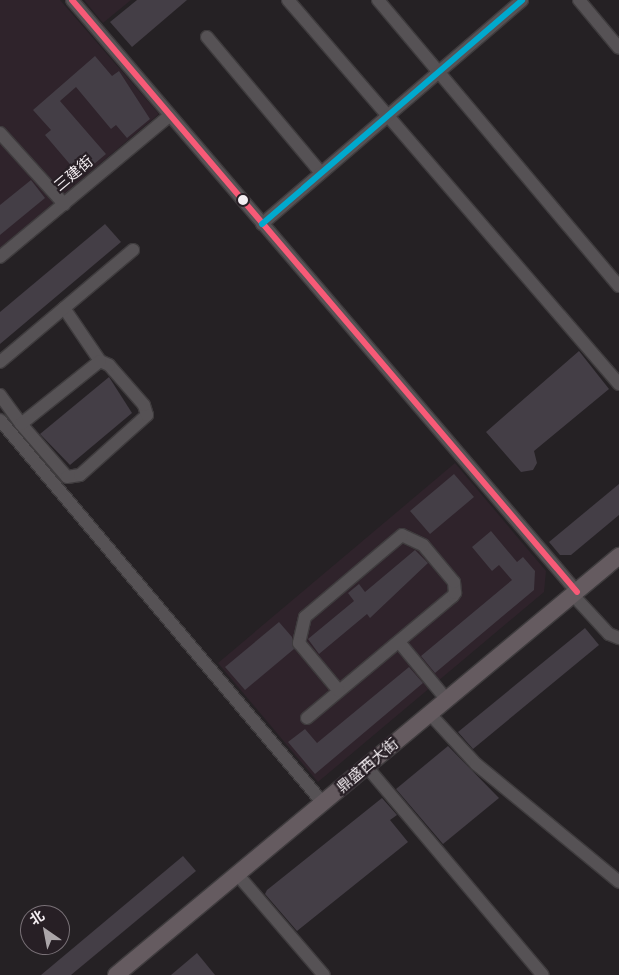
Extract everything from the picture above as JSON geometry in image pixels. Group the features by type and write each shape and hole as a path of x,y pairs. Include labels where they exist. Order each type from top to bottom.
{"main road":[{"name":"鼎盛西大街","path":"116,975 619,556"}],"street":[{"path":"72,0 609,634 619,638"},
{"path":"288,0 619,384"},
{"path":"378,0 440,71 619,286"},
{"path":"262,224 522,0"},
{"path":"579,0 619,48"},
{"path":"207,37 322,173"},
{"name":"三建街","path":"0,257 169,116"},
{"path":"0,133 64,204"},
{"path":"0,362 133,250"},
{"path":"0,395 63,475 80,475 146,415 144,405 109,365 100,361 64,308"},
{"path":"21,424 100,361"},
{"path":"0,420 323,803"},
{"path":"307,718 340,691 399,642 456,589 423,545 402,535 305,617 299,643 340,691"},
{"path":"399,642 447,700"},
{"path":"430,714 476,764 619,882"},
{"path":"367,767 543,975"},
{"path":"237,874 324,975"}],"shaded area":[{"path":"0,0 60,0 159,114 0,248"},
{"path":"84,0 131,0 103,23"},
{"path":"455,463 546,571 544,592 318,782 218,663"}],"building":[{"path":"137,0 187,0 132,47 110,22"},
{"path":"95,56 112,76 119,71 150,119 127,138 116,125 111,129 76,87 60,101 106,154 80,176 45,135 51,130 33,110"},
{"path":"31,180 45,198 0,235 0,205"},
{"path":"105,224 121,242 0,344 0,312"},
{"path":"579,351 609,389 534,451 537,463 533,470 521,472 486,432"},
{"path":"109,377 132,413 70,465 40,434"},
{"path":"454,474 474,497 430,534 410,511"},
{"path":"619,484 619,515 571,555 560,555 549,542"},
{"path":"491,531 517,562 523,557 535,571 534,590 435,673 421,656 512,580 499,565 492,571 472,547"},
{"path":"415,550 428,563 370,618 367,614 319,654 308,639 354,601 348,593 359,584 365,592"},
{"path":"279,622 292,637 294,649 245,690 225,667"},
{"path":"585,628 599,645 473,749 458,732"},
{"path":"409,667 423,683 315,774 288,742 305,729 317,743"},
{"path":"448,746 499,798 443,844 396,789"},
{"path":"382,798 397,815 390,820 408,842 297,931 265,894 267,890"},
{"path":"183,856 196,871 71,975 41,975 65,955 70,955 70,951"},
{"path":"197,953 215,975 171,975"}],"transit line":[{"path":"72,0 577,592"},
{"path":"262,224 522,0"}]}
